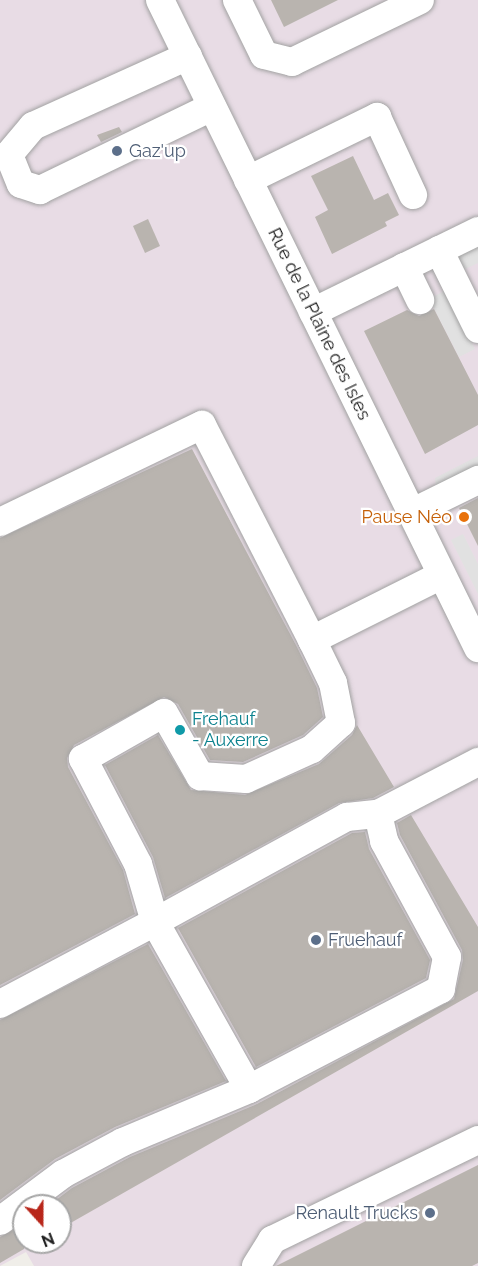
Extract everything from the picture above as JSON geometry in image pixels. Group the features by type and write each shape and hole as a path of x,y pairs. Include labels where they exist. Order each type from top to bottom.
{"street":[{"name":"Rue de la Plaine des Isles","path":"160,0 411,513 476,640"},
{"path":"237,0 264,55 292,62 420,0"},
{"path":"188,56 33,126 9,155 21,184 40,190 212,106"},
{"path":"248,180 377,117 413,195"},
{"path":"313,312 478,231"},
{"path":"439,250 478,329"},
{"path":"404,267 420,300"},
{"path":"0,522 202,425 333,683 341,723 312,749 246,779 200,776 164,713 84,759 138,864 155,922 249,1089"},
{"path":"411,513 478,480"},
{"path":"312,640 442,575"},
{"path":"0,1004 347,817 378,814 478,762"},
{"path":"0,1221 63,1174 113,1147 249,1089 441,989 447,957 384,841 378,814"},
{"path":"256,1266 272,1240 478,1140"}],"shaded area":[{"path":"0,0 478,0 478,1266 34,1266 27,1254 72,1254 72,1194 12,1194 12,1254 22,1254 0,1266"},
{"path":"478,245 478,263 459,272 453,257"},
{"path":"446,290 475,349 459,357 429,299"},
{"path":"478,456 478,475 437,496 435,478"},
{"path":"463,534 478,564 478,594 451,540"}],"building":[{"path":"271,0 338,0 284,27"},
{"path":"119,127 122,132 101,142 97,135"},
{"path":"353,156 374,200 388,193 399,215 385,222 387,226 332,254 315,217 328,210 311,176"},
{"path":"148,219 160,246 145,253 133,226"},
{"path":"434,309 478,395 478,425 425,454 364,331 407,310 419,316"},
{"path":"192,449 297,647 317,688 323,717 303,735 243,762 210,760 178,704 164,697 74,745 67,758 68,767 123,870 135,914 0,985 0,538"},
{"path":"478,498 478,546 459,508"},
{"path":"357,725 394,787 373,798 339,803 165,898 153,857 105,765 158,735 191,790 245,795 319,764 352,735"},
{"path":"411,815 478,927 478,991 72,1222 72,1194 64,1194 72,1188 130,1157 257,1104 454,999 463,960 462,950 400,835 397,823"},
{"name":"Fruehauf","path":"365,832 369,849 430,960 426,978 256,1067 178,928 352,833"},
{"path":"148,944 226,1081 115,1127 55,1159 0,1200 0,1020"},
{"name":"Renault Trucks","path":"478,1165 478,1263 472,1266 276,1266"},
{"path":"12,1230 12,1254 15,1254 0,1263 0,1237"}],"place":[{"name":"Gaz'up","path":"117,151"},
{"name":"Pause Néo","path":"464,517"},
{"name":"Frehauf - Auxerre","path":"180,730"},
{"name":"Fruehauf","path":"316,940"},
{"name":"Renault Trucks","path":"430,1213"}]}
